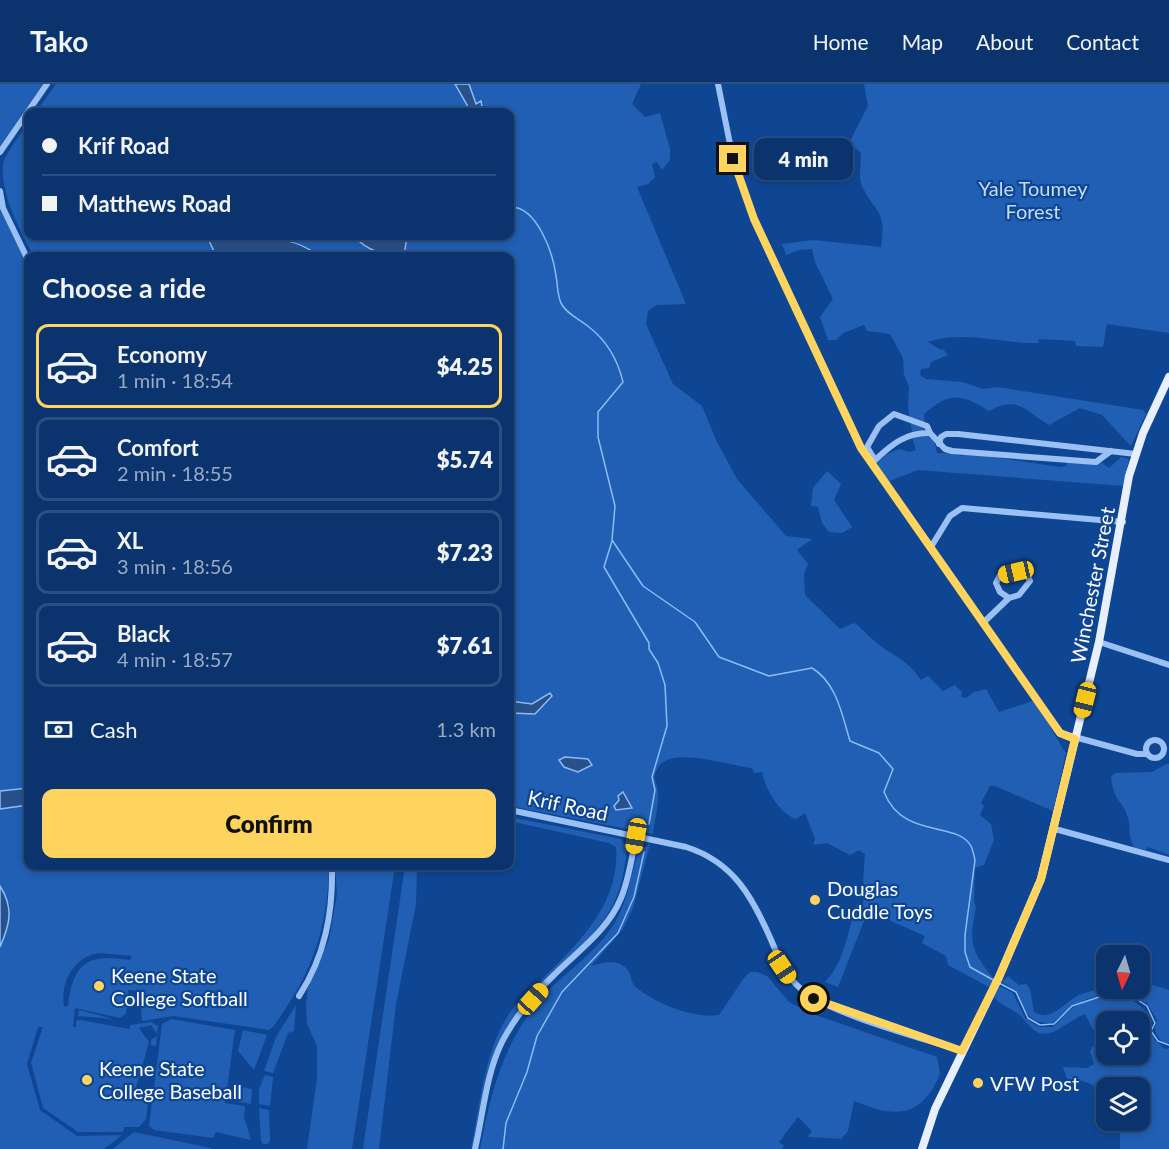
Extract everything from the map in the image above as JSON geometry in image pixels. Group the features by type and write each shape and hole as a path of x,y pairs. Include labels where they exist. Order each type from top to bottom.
{"main road":[{"name":"Winchester Street","path":"922,1149 935,1109 1031,907 1055,829 1099,642 1123,522 1125,499 1136,454 1169,377"}],"street":[{"path":"30,108 47,84"},
{"path":"718,84 733,159 754,219 861,448 1060,733 1075,739 1137,754 1147,754"},
{"path":"0,152 24,117"},
{"path":"0,191 3,208 24,252"},
{"path":"930,433 920,432 899,439 875,460 867,447 879,426 894,414 927,426 939,444 952,451 1096,462 1111,451"},
{"path":"939,444 941,437 946,434 958,434 1136,454"},
{"path":"931,547 950,516 962,508 1123,522"},
{"path":"984,622 1009,597 1019,595 1030,581 1026,572 1000,575 996,584 1000,592 1009,597"},
{"path":"1099,642 1169,665"},
{"name":"Krif Road","path":"514,811 695,849 719,861 736,877 757,906 782,967 805,993 837,1009 962,1051"},
{"path":"1055,829 1169,860"},
{"path":"475,1149 494,1064 502,1043 522,1011 554,975 592,941 611,917 626,882 636,836"},
{"path":"298,996 325,942 332,894 332,870"}],"green space":[{"path":"0,84 43,84 26,108 24,108 24,111 0,146"},
{"path":"56,84 455,84 467,105 467,108 39,108"},
{"path":"469,84 641,84 632,104 645,117 660,113 670,149 670,160 662,170 657,162 652,164 655,177 648,184 637,187 686,304 657,305 648,311 646,324 673,384 702,406 717,442 737,479 786,536 812,539 797,550 808,564 804,574 805,595 840,629 854,623 859,626 878,644 909,666 921,680 928,676 943,691 955,685 962,692 961,697 966,698 974,692 986,689 999,712 1033,701 1066,753 1053,811 995,786 990,786 981,803 984,806 980,815 991,824 994,840 984,865 975,868 974,902 976,907 972,938 976,953 994,979 991,988 948,965 946,956 922,943 925,936 873,913 866,916 838,987 825,982 842,955 857,903 863,904 864,895 869,894 863,882 865,854 859,850 850,855 827,843 813,845 815,839 805,813 796,819 784,812 770,793 762,772 754,773 752,768 682,757 669,759 660,765 655,775 658,798 653,834 514,807 514,252 405,252 406,240 514,240 514,108 482,108 481,101 476,104"},
{"name":"Yale Toumey Forest","path":"864,84 1169,84 1169,333 1107,324 1103,347 1076,346 1075,341 1039,339 1038,343 1024,343 969,337 942,339 928,342 941,350 942,348 948,355 931,362 929,368 921,369 920,375 926,379 962,382 983,389 997,387 1143,410 1146,414 1131,446 1102,415 1080,408 1049,425 1021,407 1007,404 989,411 963,398 948,399 933,407 924,414 925,429 912,432 908,408 909,387 904,374 903,358 890,334 867,331 864,325 843,333 836,340 828,340 820,317 833,299 815,262 812,249 799,250 786,255 782,244 813,240 881,247 881,218 861,183 861,153 849,143 868,106"},
{"path":"24,129 24,237 12,212 3,176 3,164"},
{"path":"0,203 24,257 24,788 0,791"},
{"path":"26,240 209,240 214,252 32,252"},
{"path":"281,240 358,240 379,252 310,252"},
{"path":"927,435 935,442 937,453 953,453 962,456 965,453 1060,467 1066,466 1067,463 1101,462 1109,468 1121,457 1129,459 1123,486 918,470 887,482 875,464 885,455 899,449 910,452 916,450 912,437"},
{"path":"827,471 841,484 834,500 852,527 842,533 829,532 822,523 818,507 811,506 813,488"},
{"path":"1169,764 1169,855 1148,847 1145,850 1134,847 1128,818 1116,796 1111,777 1115,773 1152,772"},
{"path":"24,806 24,870 329,870 323,922 313,957 296,991 269,1030 173,1016 142,1021 140,991 128,990 126,1014 120,1018 75,1008 73,1027 76,1027 76,1021 80,1020 130,1029 130,1025 151,1022 158,1026 157,1034 151,1025 139,1028 149,1042 135,1091 149,1094 146,1119 139,1127 124,1127 123,1132 78,1132 43,1108 31,1063 43,1027 38,1027 27,1064 40,1110 77,1136 122,1135 104,1149 0,1149 0,947 7,929 10,906 0,886 0,809","holes":["100,953 132,956 130,960 103,958 85,964 78,971 70,991 68,1006 64,1007 64,988 67,980 76,965 83,959"]},
{"path":"514,818 621,839 625,846 626,857 620,889 603,921 543,986 508,1030 500,1045 476,1141 471,1149 488,1064 499,1031 513,1008 566,955 593,923 603,906 616,868 616,847 609,843 514,822"},
{"path":"650,844 633,908 623,929 591,966 606,962 617,963 626,968 635,986 655,1000 676,1009 709,1016 719,1015 750,972 767,976 789,1002 810,1013 937,1057 940,1074 933,1089 924,1100 905,1111 894,1112 869,1107 854,1101 848,1131 841,1139 808,1137 812,1131 798,1117 779,1142 784,1146 782,1149 480,1149 495,1084 511,1043 535,1006 608,933 623,906 639,851"},
{"path":"335,870 394,870 352,1149 307,1149 317,1078 317,1046 307,1024 308,988 329,940 337,894"},
{"path":"404,870 417,870 416,904 396,1004 379,1149 363,1149"},
{"path":"1008,976 1019,985 1026,984 1030,989 1034,1012 1040,1015 1047,1015 1058,1010 1079,995 1096,991 1096,996 1074,1006 1053,1023 1042,1022 1028,1014 1016,994 1002,982"},
{"path":"1150,985 1169,990 1169,1043 1164,1043 1157,1035 1155,1027 1157,1020 1147,1003 1137,999 1150,999"},
{"path":"999,986 1013,993 1025,1018 1039,1027 1053,1027 1074,1007 1096,999 1129,999 1145,1011 1096,1011 1096,1033 1085,1014 1047,1034 1034,1030 1019,1015 994,997"},
{"path":"296,1005 294,1031 288,1033 273,1073 264,1071 276,1037"},
{"path":"79,1010 113,1019 78,1016"},
{"path":"171,1019 235,1030 225,1103 245,1106 244,1117 251,1140 216,1132 213,1138 154,1130 149,1126 162,1024"},
{"path":"243,1030 267,1035 254,1070 238,1051"},
{"path":"1150,1031 1155,1040 1165,1049 1169,1048 1169,1149 1120,1149 1120,1131 1150,1131 1150,1077 1096,1077 1096,1088 1091,1084 1067,1079 1063,1067 1087,1068 1094,1064 1090,1052 1092,1047 1096,1046 1096,1065 1150,1065"},
{"path":"157,1036 156,1046 151,1045 151,1040"},
{"path":"265,1075 273,1077 270,1106 259,1104 259,1089"},
{"path":"241,1087 252,1089 251,1104 239,1102"},
{"path":"259,1108 269,1110 270,1141 268,1144 263,1144 261,1141"},
{"path":"134,1132 211,1148 211,1149 113,1149"}],"shaded area":[{"path":"455,84 469,84 476,104 481,101 482,108 467,108"},
{"path":"209,240 284,240 314,252 214,252"},
{"path":"406,240 405,252 378,252 359,241"},
{"path":"550,693 552,696 535,714 514,713 514,702 532,704"},
{"path":"565,757 588,759 592,765 578,772 564,767 559,760"},
{"path":"24,788 24,806 0,809 0,791"},
{"path":"623,792 632,808 616,810 614,806 619,800 618,796"},
{"path":"0,886 7,902 9,916 0,947"}],"waterway":[{"path":"514,208 528,214 542,232 551,255 563,307 601,339 611,352 621,374 623,382 598,412 598,437 615,506 612,540 643,586 695,622 719,657 769,676 812,668 820,674 833,691 850,741 879,753 893,769 884,792 893,807 904,817 916,823 954,833 964,838 971,846 975,860 965,935 965,952 970,967 995,981"},
{"path":"612,541 604,567 649,643 649,649 658,663 665,685 667,726 652,777 655,790 649,824"},
{"path":"503,1149 506,1123 527,1072 537,1036 562,992 618,933 634,897 644,852"},
{"path":"999,983 1016,992 1028,1018 1040,1025 1054,1024 1072,1006 1108,994 1135,998 1147,1006 1155,1023 1151,1031 1158,1041 1169,1045"}],"place":[{"name":"Douglas Cuddle Toys","path":"815,900"},
{"name":"Keene State College Softball","path":"99,986"},
{"name":"Keene State College Baseball","path":"87,1080"},
{"name":"VFW Post","path":"978,1083"}],"route":[{"path":"733,159 754,219 861,448 1060,733 1075,739 1051,845 1031,907 962,1051 837,1009 814,999"}]}
